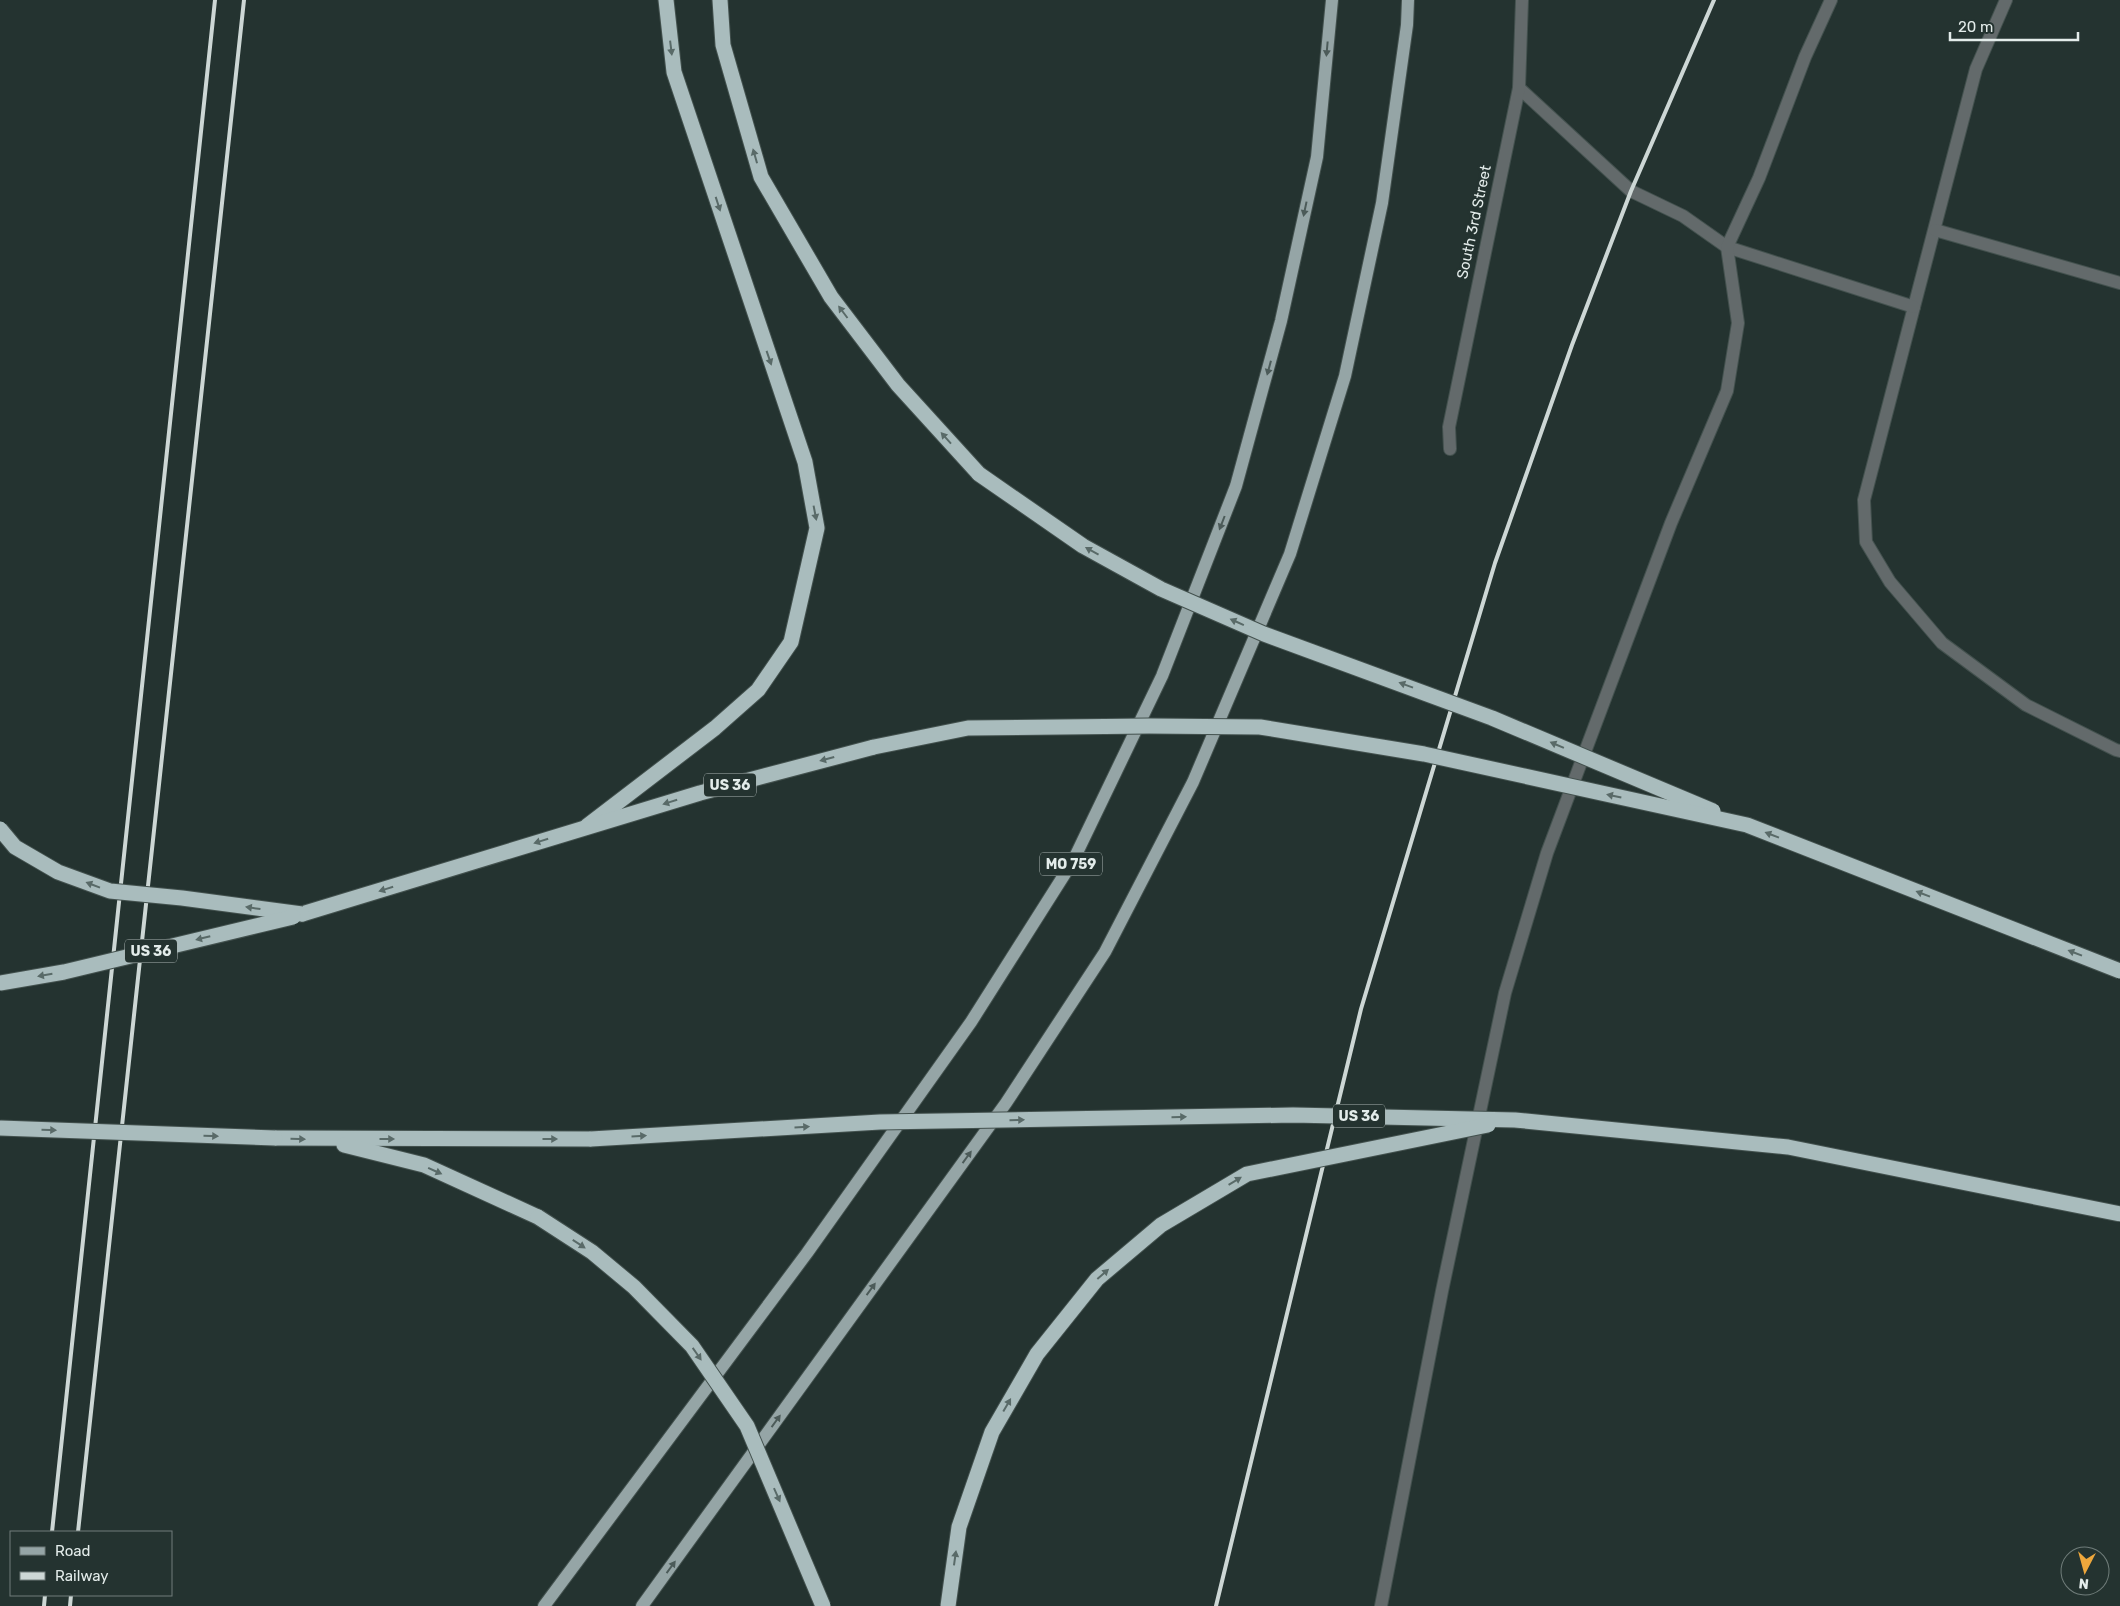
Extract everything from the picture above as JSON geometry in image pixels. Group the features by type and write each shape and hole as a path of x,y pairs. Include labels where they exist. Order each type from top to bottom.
{"highway":[{"path":"587,826 715,728 758,690 791,642 817,528 805,462 674,72 666,0"},
{"path":"720,0 723,45 761,176 831,297 898,385 979,474 1083,546 1161,589 1264,634 1492,718 1747,825"},
{"name":"US 36","path":"0,983 64,972 302,914 700,793 874,747 968,728 1150,726 1260,727 1424,754 1747,825 2120,971"},
{"path":"0,829 15,847 58,872 110,891 182,898 302,914"},
{"name":"US 36","path":"0,1128 321,1140 591,1139 890,1122 1293,1114 1515,1120 1788,1147 2120,1214"},
{"path":"948,1606 959,1527 992,1432 1037,1354 1097,1279 1161,1225 1247,1174 1515,1120"},
{"path":"321,1140 424,1165 538,1217 592,1252 634,1287 692,1346 747,1426 824,1606"}],"main road":[{"name":"MO 759","path":"544,1606 818,1237 971,1022 1073,861 1162,676 1236,486 1281,321 1317,157 1332,0"},
{"path":"642,1606 1006,1103 1105,952 1194,782 1290,554 1345,376 1382,203 1407,25 1408,0"}],"street":[{"name":"South 3rd Street","path":"1450,449 1449,427 1519,88 1522,0"},
{"path":"1381,1606 1442,1291 1505,993 1546,853 1671,523 1727,391 1738,322 1726,247 1759,178 1805,57 1831,0"},
{"path":"2006,0 1976,69 1864,500 1866,542 1890,582 1942,642 2026,705 2120,751"},
{"path":"1519,88 1632,190 1683,216 1726,247 1914,307"},
{"path":"1935,230 2120,283"}],"railway":[{"path":"52,1531 215,0"},
{"path":"78,1531 244,0"},
{"path":"1216,1606 1361,1009 1495,563 1572,345 1631,191 1714,0"},
{"path":"44,1606 45,1596"},
{"path":"70,1606 71,1596"}]}
